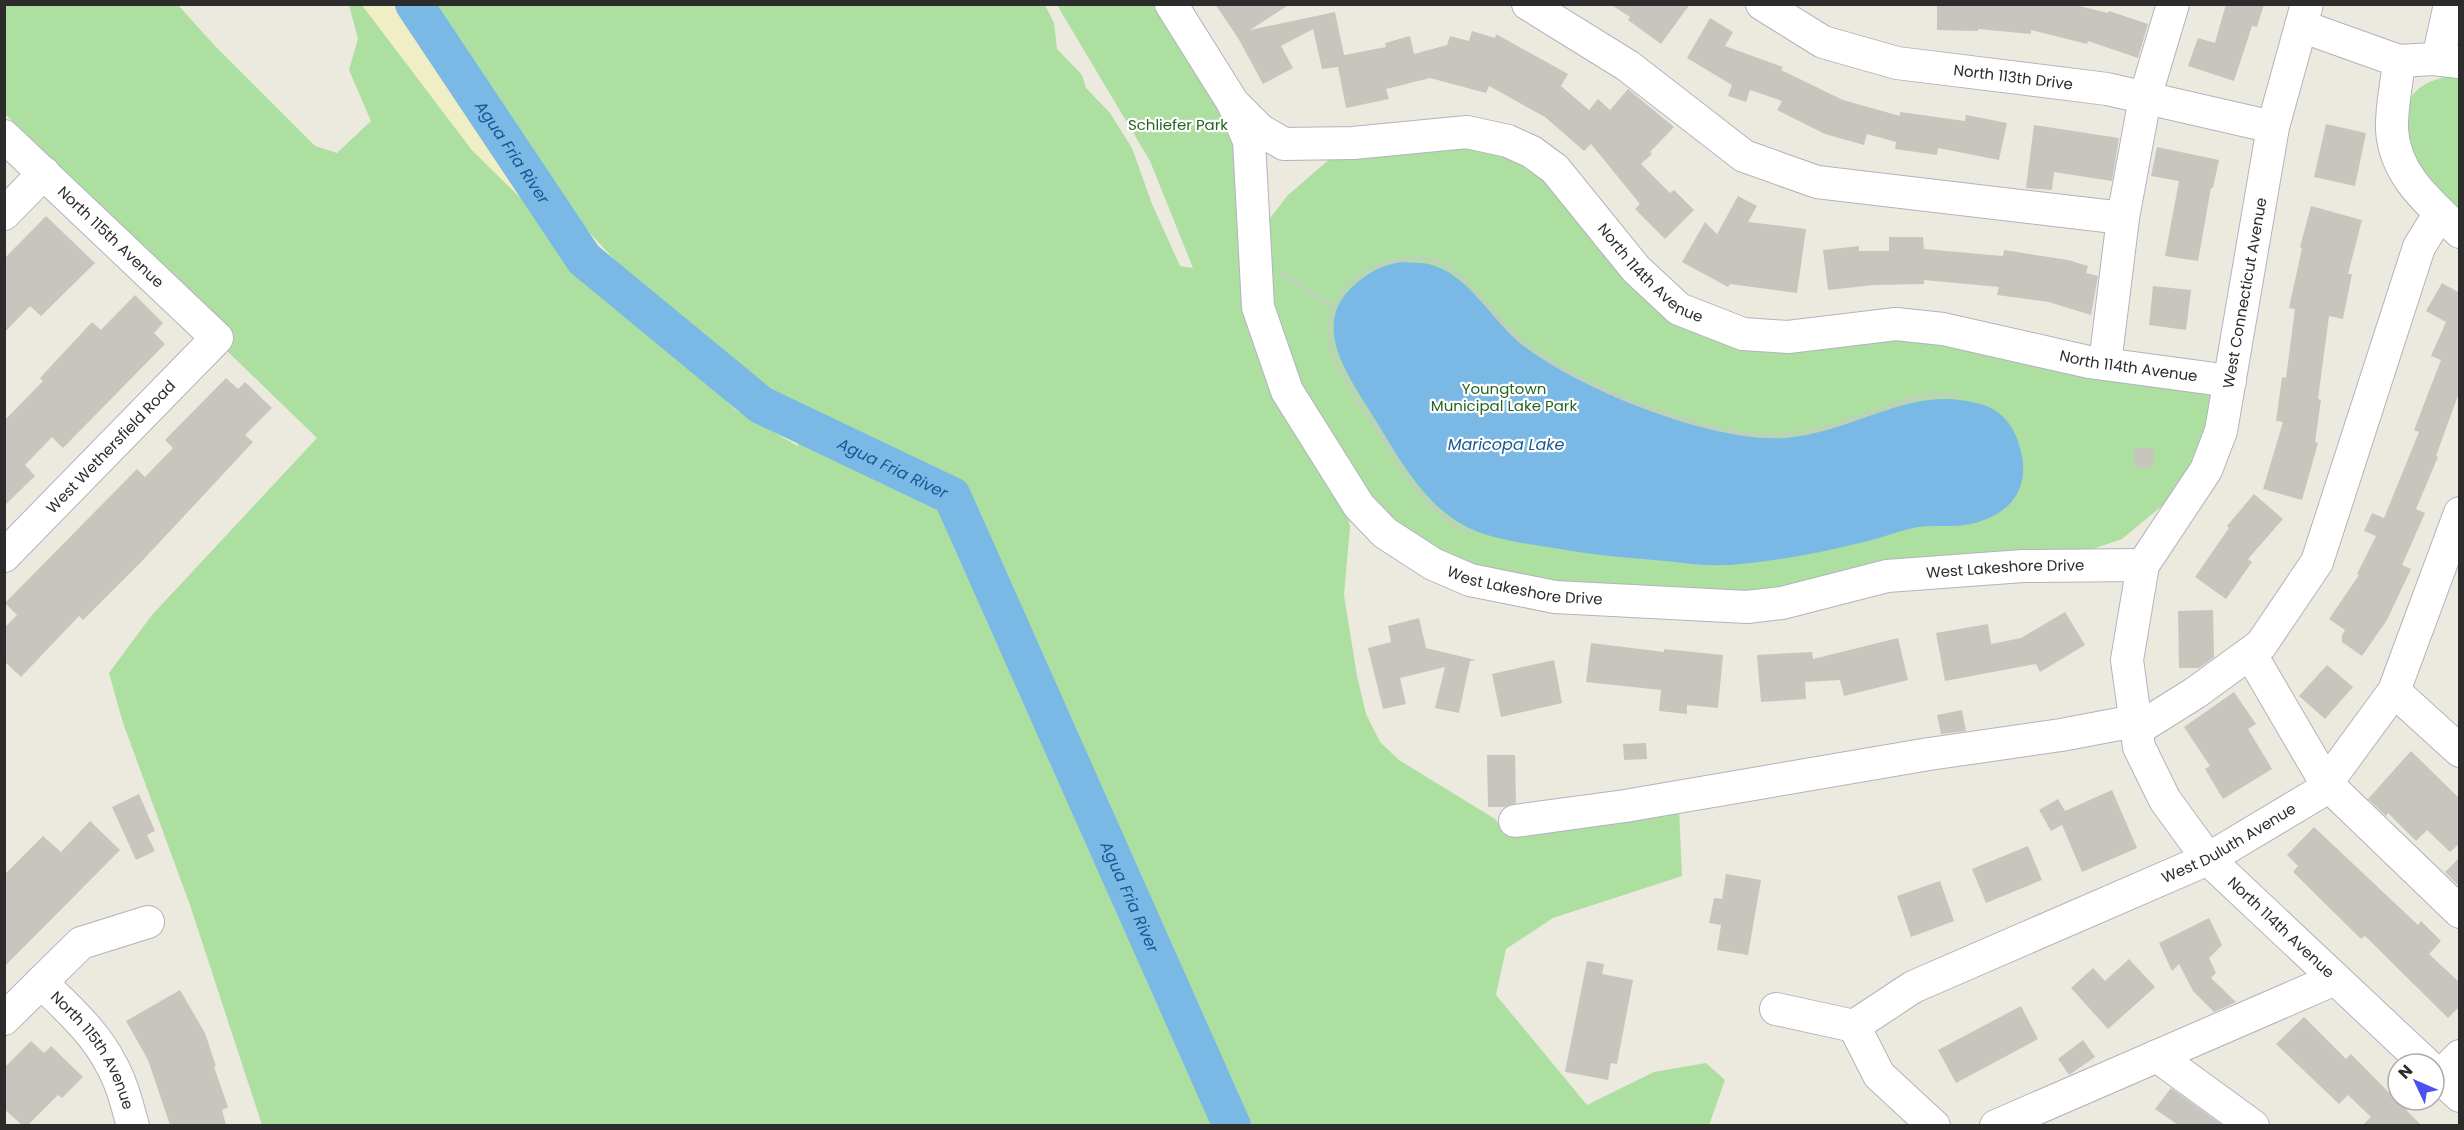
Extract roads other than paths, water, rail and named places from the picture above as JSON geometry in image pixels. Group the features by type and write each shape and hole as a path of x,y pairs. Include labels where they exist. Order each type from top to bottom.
{"street":[{"name":"North 114th Avenue","path":"1171,4 1233,103 1260,130 1284,144 1353,143 1467,132 1508,141 1524,148 1555,169 1636,269 1679,309 1743,334 1788,337 1896,324 1932,327 2104,364 2230,381"},
{"path":"1528,4 1628,66 1744,156 1777,169 1817,182 2122,218"},
{"name":"North 113th Drive","path":"1762,4 1823,42 1897,63 2107,89 2273,127"},
{"path":"2104,364 2122,218 2145,98 2173,4"},
{"path":"2304,15 2399,61 2449,60 2450,4"},
{"name":"West Connecticut Avenue","path":"2143,565 2206,470 2221,431 2273,127 2304,15"},
{"path":"1515,820 1625,806 1929,754 2136,725 2195,693 2260,645 2316,562 2419,247 2450,223 2418,192 2402,170 2392,130 2399,61"},
{"name":"West Lakeshore Drive","path":"1233,103 1249,141 1258,307 1287,391 1359,506 1385,533 1433,564 1470,580 1555,597 1747,607 1782,603 1887,576 2023,566 2143,565"},
{"name":"North 115th Avenue","path":"4,136 217,338"},
{"path":"4,214 44,173"},
{"name":"West Wethersfield Road","path":"4,556 217,338"},
{"name":"West Duluth Avenue","path":"1854,1026 1912,987 2208,859 2320,792 2394,692 2460,513"},
{"name":"North 114th Avenue","path":"2143,565 2127,660 2139,747 2165,800 2208,859 2335,979 2420,1052"},
{"path":"2250,653 2326,783 2460,912"},
{"path":"2394,692 2460,751"},
{"path":"4,1019 81,943 148,922"},
{"path":"1996,1125 2335,979"},
{"name":"North 115th Avenue","path":"41,982 85,1027 111,1063 122,1088 133,1125"},
{"path":"1776,1009 1854,1026 1879,1075 1934,1125"},
{"path":"2157,1056 2253,1125"}],"water":[{"name":"Maricopa Lake","path":"1402,262 1427,264 1447,272 1470,290 1521,344 1578,379 1652,412 1691,424 1764,438 1794,437 1830,429 1890,409 1924,401 1946,399 1968,401 1992,408 2010,425 2021,452 2023,467 2018,492 2011,503 2000,512 1971,524 1913,528 1818,552 1732,565 1694,564 1591,554 1509,541 1476,531 1459,523 1444,512 1430,499 1406,469 1356,390 1339,355 1334,338 1334,321 1339,304 1351,288 1369,274 1387,265"}],"waterway":[{"name":"Agua Fria River","path":"414,4 584,259 761,405 952,496 1232,1126"}],"park label":[{"name":"Schliefer Park","path":"1178,125"},
{"name":"Youngtown Municipal Lake Park","path":"1504,398"}]}
